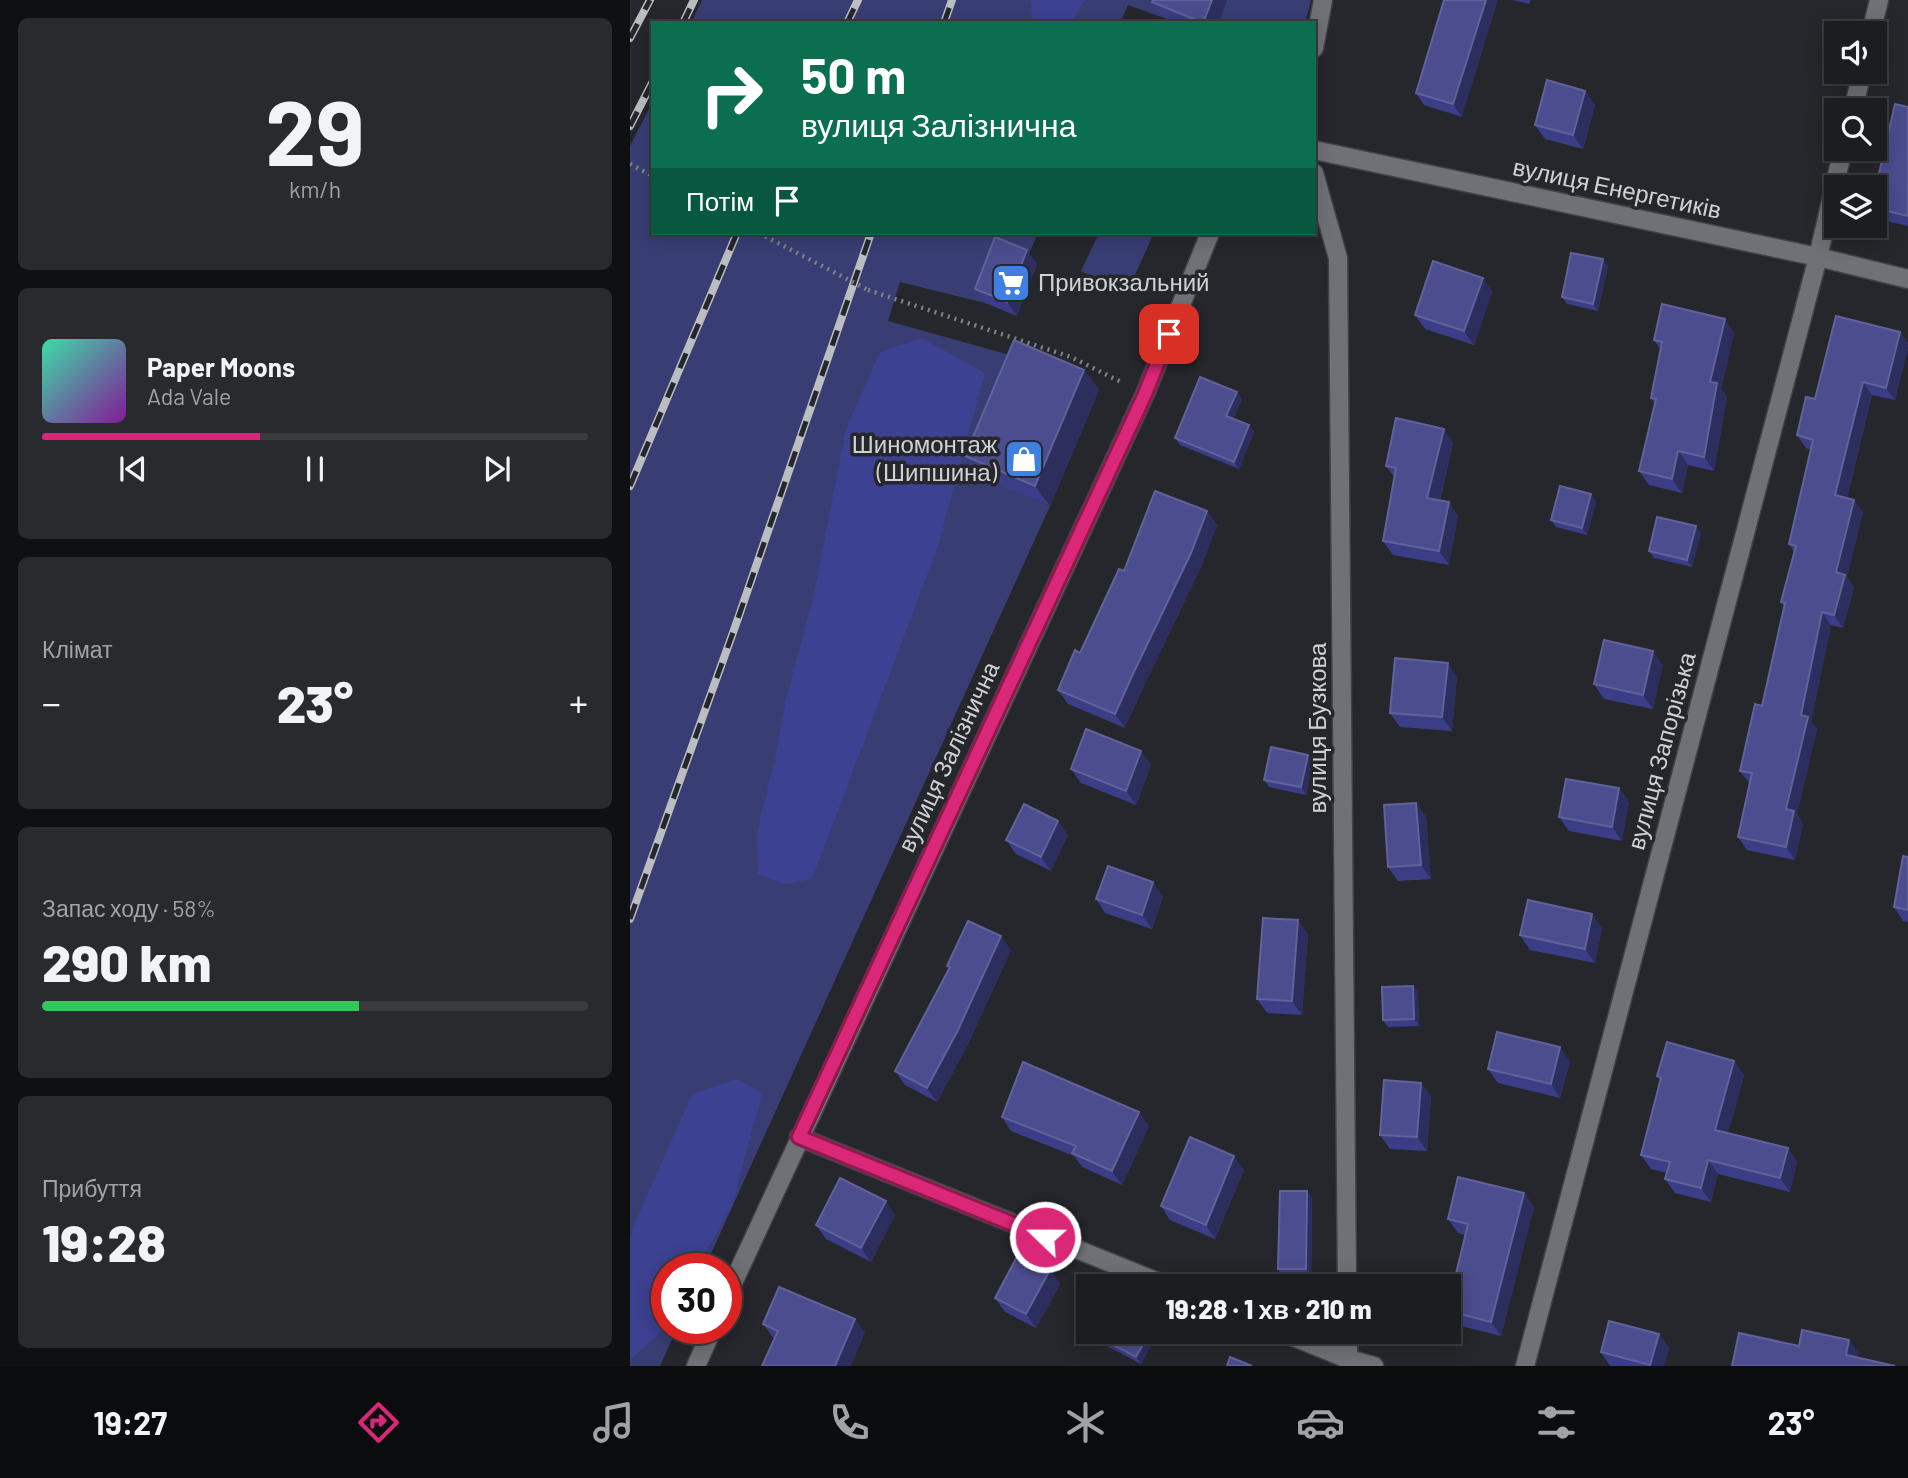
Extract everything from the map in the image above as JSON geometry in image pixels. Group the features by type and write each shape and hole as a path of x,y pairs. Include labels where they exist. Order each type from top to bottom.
{"street":[{"path":"1316,37 1323,0"},
{"path":"1874,21 1879,0"},
{"name":"вулиця Енергетиків","path":"1316,150 1818,257 1908,279"},
{"name":"вулиця Запорізька","path":"1525,1366 1818,257 1840,161"},
{"name":"вулиця Бузкова","path":"1316,180 1338,258 1347,1274"},
{"name":"вулиця Залізнична","path":"742,1263 1145,394 1209,235"},
{"path":"799,1137 1138,1274"},
{"path":"696,1366 706,1344"},
{"path":"1308,1344 1348,1362 1374,1366"},
{"path":"1348,1344 1348,1362"}],"path":[{"path":"630,164 651,175"},
{"path":"763,235 867,290 1071,357 1145,394"}],"shaded area":[{"path":"702,0 1311,0 1306,21 1172,21 1128,5 1121,21 692,21"},
{"path":"1031,0 1085,0 1071,21 1032,21"},
{"path":"651,105 651,235 1037,235 1026,260 985,303 900,282 888,321 1028,360 979,476 1050,506 711,1253 651,1253 651,1344 670,1344 660,1366 630,1366 630,146"},
{"path":"1098,235 1153,235 1127,292 1081,271"},
{"path":"922,338 985,373 937,549 812,879 784,884 758,874 757,832 776,755 786,699 813,599 846,429 880,352"},
{"path":"737,1079 762,1093 732,1206 705,1253 651,1253 651,1341 630,1360 630,1240 634,1225 692,1094"}],"building":[{"path":"1153,0 1212,0 1204,21 1152,2"},
{"path":"1444,0 1486,0 1453,104 1416,93"},
{"path":"1547,80 1585,91 1573,135 1535,125"},
{"path":"1895,104 1908,107 1908,216 1887,211 1887,175 1879,175 1882,161 1887,161 1887,139"},
{"path":"995,237 1027,250 1007,302 975,289"},
{"path":"1571,253 1603,259 1593,304 1562,297"},
{"path":"1433,261 1483,278 1464,331 1415,315"},
{"path":"1662,304 1725,319 1710,382 1717,383 1704,457 1678,451 1672,479 1639,471 1656,399 1651,398 1662,342 1654,340"},
{"path":"1836,316 1900,332 1886,388 1863,382 1835,495 1854,500 1836,572 1845,575 1834,615 1822,612 1801,715 1808,717 1786,809 1794,811 1786,847 1738,837 1752,773 1740,771 1755,704 1762,706 1785,603 1781,602 1796,546 1789,544 1813,440 1797,435 1806,397 1815,399"},
{"path":"1014,340 1084,370 1035,486 965,456"},
{"path":"1200,377 1237,392 1226,416 1249,425 1234,462 1175,438"},
{"path":"1396,418 1444,429 1427,498 1449,502 1439,551 1383,541 1396,468 1386,466"},
{"path":"1560,486 1591,494 1582,528 1551,520"},
{"path":"1155,491 1207,511 1191,553 1115,714 1058,690 1075,650 1080,653 1119,569 1124,571"},
{"path":"1657,517 1696,526 1687,560 1649,551"},
{"path":"1604,640 1653,651 1643,695 1594,684"},
{"path":"1395,658 1448,663 1442,717 1390,713"},
{"path":"1086,729 1141,751 1126,791 1071,769"},
{"path":"1271,747 1308,755 1301,787 1264,780"},
{"path":"1566,779 1619,788 1612,827 1559,817"},
{"path":"1416,803 1421,865 1388,867 1384,805"},
{"path":"1024,804 1058,821 1041,857 1006,840"},
{"path":"1903,856 1908,857 1908,910 1894,907"},
{"path":"1108,866 1153,882 1142,915 1096,899"},
{"path":"1528,900 1592,914 1585,949 1520,935"},
{"path":"1263,918 1298,920 1292,1001 1257,999"},
{"path":"968,921 1001,936 958,1030 927,1088 895,1071 950,967 947,966"},
{"path":"1413,986 1414,1019 1383,1020 1382,987"},
{"path":"1497,1032 1560,1047 1551,1084 1488,1069"},
{"path":"1667,1042 1734,1061 1715,1130 1788,1148 1780,1178 1708,1160 1701,1188 1665,1179 1670,1162 1641,1155 1661,1078 1657,1076"},
{"path":"1023,1062 1139,1112 1112,1171 1072,1153 1076,1146 1002,1117"},
{"path":"1384,1080 1421,1083 1417,1137 1380,1135"},
{"path":"1190,1137 1234,1156 1206,1225 1161,1206"},
{"path":"1458,1177 1524,1193 1491,1322 1461,1314 1461,1274 1456,1274 1468,1224 1448,1219"},
{"path":"840,1178 886,1201 861,1248 816,1225"},
{"path":"1280,1191 1307,1191 1306,1269 1278,1269"},
{"path":"1019,1253 1050,1270 1026,1314 995,1298"},
{"path":"779,1287 855,1319 835,1366 762,1366 778,1331 763,1324"},
{"path":"1609,1321 1659,1334 1650,1365 1601,1352"},
{"path":"1802,1330 1849,1340 1846,1355 1895,1366 1732,1366 1739,1333 1799,1346"},
{"path":"1112,1344 1143,1344 1136,1357"},
{"path":"1230,1357 1252,1366 1227,1366"}],"railway":[{"path":"630,38 650,0"},
{"path":"684,21 694,0"},
{"path":"848,21 858,0"},
{"path":"945,21 952,0"},
{"path":"630,126 651,85"},
{"path":"630,486 736,235"},
{"path":"630,919 735,627 870,235"}],"place":[{"name":"Привокзальний","path":"1011,283"},
{"name":"Шиномонтаж (Шипшина)","path":"1024,459"}],"route":[{"path":"1045,1237 799,1137 1145,394 1169,334"}]}
